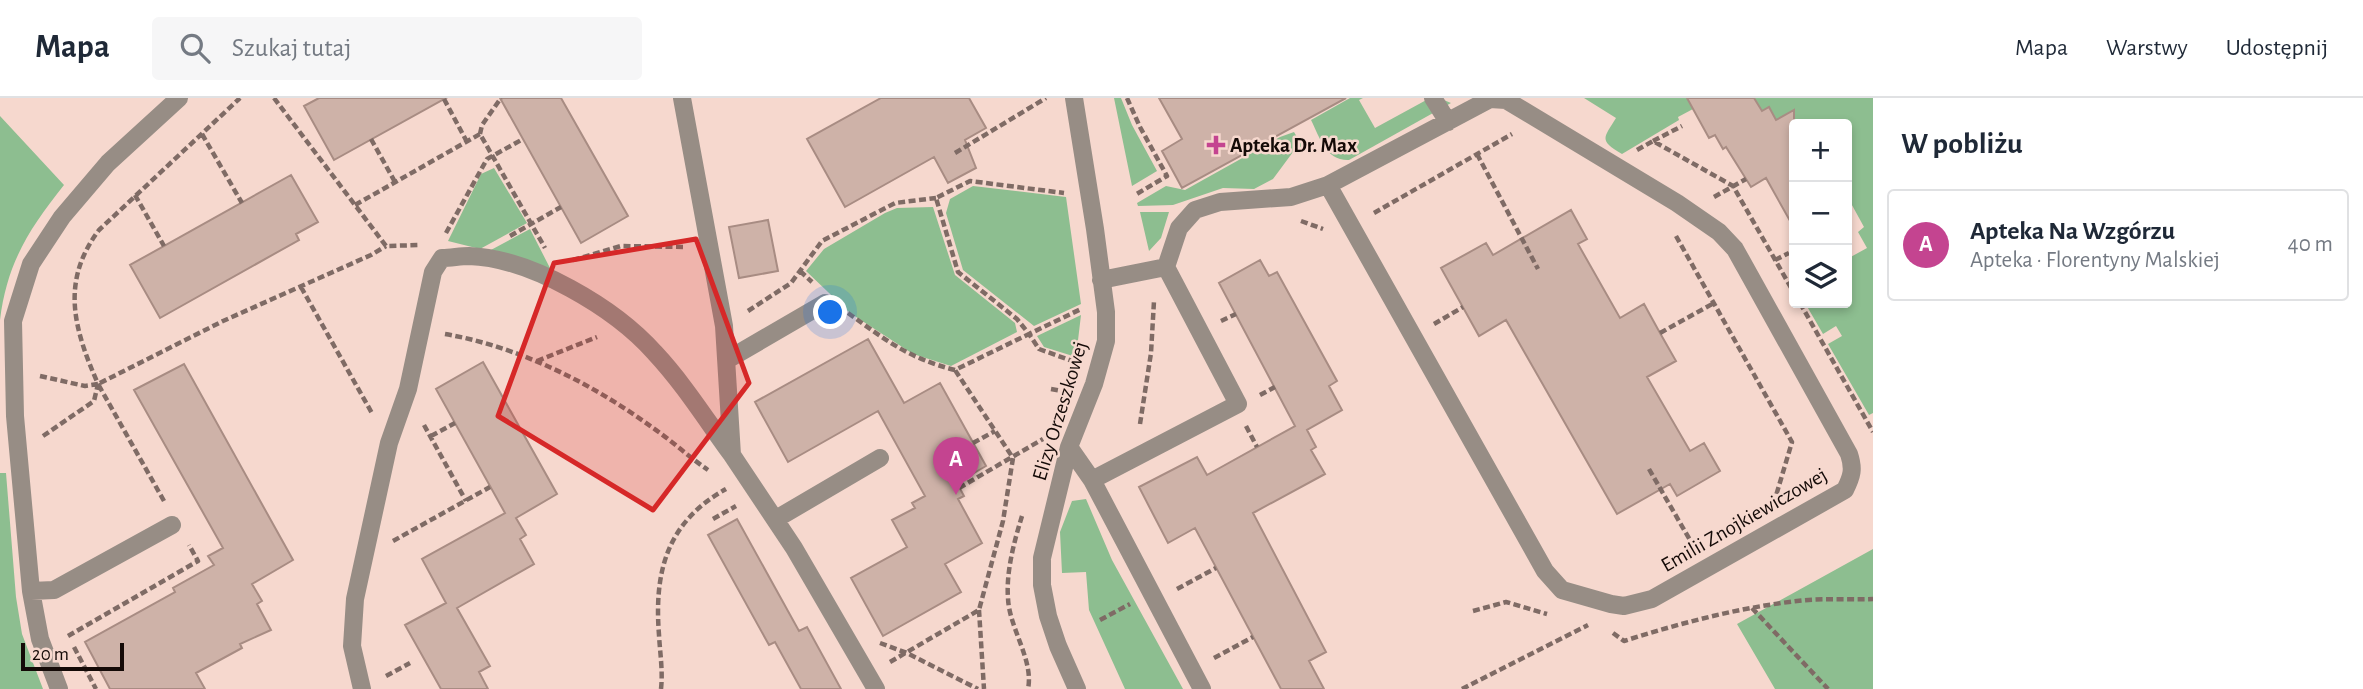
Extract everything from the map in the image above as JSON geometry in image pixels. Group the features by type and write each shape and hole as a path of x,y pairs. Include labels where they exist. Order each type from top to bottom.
{"street":[{"path":"59,689 40,639 31,591 15,416 13,321 31,264 62,216 108,163 179,98"},
{"path":"682,98 724,326 732,455"},
{"name":"Elizy Orzeszkowej","path":"1074,98 1101,281 1106,341 1094,384 1069,447 1042,558 1042,585 1055,636 1077,689"},
{"path":"1433,98 1448,122"},
{"name":"Emilii Znojkiewiczowej","path":"1161,268 1179,228 1195,210 1220,202 1291,197 1328,185 1490,99 1507,100 1677,203 1719,232 1735,249 1849,454 1853,465 1852,476 1844,490 1652,599 1625,606 1562,590 1545,571 1328,185"},
{"path":"362,689 354,658 352,624 362,559 389,443 407,393 437,252 503,262 561,284 614,314 655,352 776,519 872,681"},
{"path":"1092,480 1238,404 1161,268 1101,281"},
{"path":"727,360 833,305"},
{"path":"1069,447 1092,480 1202,689"},
{"path":"776,519 880,458"},
{"path":"31,591 54,590 171,518"}],"path":[{"path":"171,518 98,384 77,328 74,291 88,244 99,230 240,98"},
{"path":"274,98 386,246"},
{"path":"501,98 482,125 480,134 555,265 561,284"},
{"path":"955,153 1046,98"},
{"path":"1127,98 1167,176 1135,195"},
{"path":"443,100 467,142"},
{"path":"1653,141 1682,126"},
{"path":"1371,220 1374,211 1521,129"},
{"path":"202,134 242,203"},
{"path":"355,205 480,134"},
{"path":"371,139 395,183"},
{"path":"36,387 37,376 85,386 98,384 223,321 371,256 386,246 437,252 487,159 523,139"},
{"path":"1477,154 1538,269"},
{"path":"1733,186 1746,179"},
{"path":"724,326 792,283 822,241 894,203 936,198 970,181 1068,194"},
{"path":"135,195 164,246"},
{"path":"936,198 958,272 1017,319 1039,349 1078,363 1080,352"},
{"path":"531,224 561,207"},
{"path":"1295,219 1327,231"},
{"path":"1671,228 1792,442 1774,502"},
{"path":"555,265 621,247 711,247"},
{"path":"1775,260 1788,253"},
{"path":"1139,435 1161,268"},
{"path":"301,287 389,443"},
{"path":"1660,333 1714,303"},
{"path":"833,305 894,346 925,363 956,370 1084,307 1084,319"},
{"path":"1429,327 1463,307"},
{"path":"1803,308 1871,423 1873,432"},
{"path":"536,361 626,325"},
{"path":"420,330 450,334 536,361 618,404 654,428 714,475"},
{"path":"956,370 1013,458 1003,521 979,610 984,689"},
{"path":"39,430 40,439 94,401 98,384"},
{"path":"1051,389 1066,392"},
{"path":"407,393 466,501"},
{"path":"1242,419 1258,447"},
{"path":"431,436 455,423"},
{"path":"973,443 995,431"},
{"path":"959,488 1049,435"},
{"path":"1649,469 1698,554"},
{"path":"661,689 659,603 662,572 669,547 679,527 713,496 735,483"},
{"path":"383,547 491,487"},
{"path":"713,519 746,501"},
{"path":"96,689 68,635 198,561 188,542"},
{"path":"1167,594 1216,568"},
{"path":"1607,631 1616,634 1623,641 1714,614 1800,601 1873,599"},
{"path":"1474,611 1506,602 1552,615 1545,603"},
{"path":"1752,608 1828,689"},
{"path":"872,681 907,653 979,610"},
{"path":"1576,621 1598,628"},
{"path":"1462,689 1589,625"},
{"path":"850,643 862,637 907,653 978,689"},
{"path":"1204,664 1253,637"},
{"path":"401,668 410,663"}],"highlighted area":[{"path":"696,239 749,383 653,510 498,416 554,263"}],"green space":[{"path":"1114,98 1121,98 1157,171 1132,186"},
{"path":"1350,98 1363,98 1359,100 1375,128 1430,98 1451,103 1349,160 1329,153 1311,120"},
{"path":"1584,98 1687,98 1693,109 1622,154 1606,142 1606,134 1616,118"},
{"path":"1754,98 1873,98 1873,413 1869,415 1828,344 1842,336 1836,326 1823,334 1808,308 1852,308 1852,256 1867,248 1858,232 1864,227 1852,205 1852,119 1794,119 1790,112 1776,120 1769,107 1762,111"},
{"path":"0,116 64,185 30,232 14,264 0,320"},
{"path":"1294,132 1303,147 1293,152 1273,179 1254,189 1223,188 1173,205 1138,206 1137,203 1166,186 1185,190 1280,137"},
{"path":"494,168 527,223 480,249 448,241 481,174"},
{"path":"973,186 1066,197 1081,304 1034,326 963,270 946,213 950,199"},
{"path":"933,207 955,275 1015,323 1017,332 951,366 913,354 850,313 806,271 824,249 885,213 897,208"},
{"path":"1140,212 1169,212 1161,238 1149,251"},
{"path":"530,229 551,270 489,251"},
{"path":"1081,315 1076,357 1044,347 1037,336"},
{"path":"0,473 6,473 16,597 22,634 43,689 0,689"},
{"path":"1086,499 1112,560 1183,689 1125,689 1089,610 1086,572 1062,573 1060,532 1072,501"},
{"path":"1873,549 1873,689 1775,689 1737,624"}],"building":[{"path":"319,98 446,98 334,160 304,106"},
{"path":"500,98 561,98 628,216 581,243"},
{"path":"881,98 969,98 986,128 965,140 976,168 948,183 934,157 845,207 807,139"},
{"name":"Apteka Dr. Max","path":"1159,98 1346,98 1182,188 1162,151 1182,139"},
{"path":"1687,98 1754,98 1762,111 1769,107 1776,120 1794,110 1794,119 1789,119 1789,219 1766,178 1751,187 1726,147 1723,149 1715,135 1709,138"},
{"path":"291,175 318,222 296,234 299,240 160,318 130,265"},
{"path":"1571,210 1587,239 1578,244 1620,318 1644,304 1676,361 1647,377 1690,451 1704,443 1720,471 1677,496 1670,484 1617,514 1506,320 1479,336 1441,268 1486,243 1493,255"},
{"path":"768,220 778,271 739,278 729,227"},
{"path":"1260,260 1269,276 1277,272 1337,381 1329,386 1342,410 1307,430 1316,447 1311,450 1325,474 1253,513 1326,652 1309,661 1324,689 1281,689 1195,528 1168,543 1139,487 1197,457 1207,475 1295,426 1219,283"},
{"path":"868,339 904,403 940,383 986,466 957,483 964,496 958,499 982,543 945,564 961,592 883,636 851,578 907,547 892,520 915,508 912,503 925,496 878,411 788,462 755,402"},
{"path":"483,362 557,494 516,518 526,535 520,539 534,564 457,608 490,666 479,672 488,689 441,689 405,625 446,603 422,559 505,513 436,389"},
{"path":"184,364 293,560 252,584 262,601 257,604 271,630 240,644 242,648 196,673 205,689 110,689 85,642 175,592 173,588 214,565 208,556 223,548 134,390"},
{"path":"737,519 799,631 807,627 841,689 801,689 775,642 769,645 708,535"}],"place":[{"name":"Apteka Dr. Max","path":"1216,145"},
{"name":"Apteka Na Wzgórzu","path":"956,495"}]}
